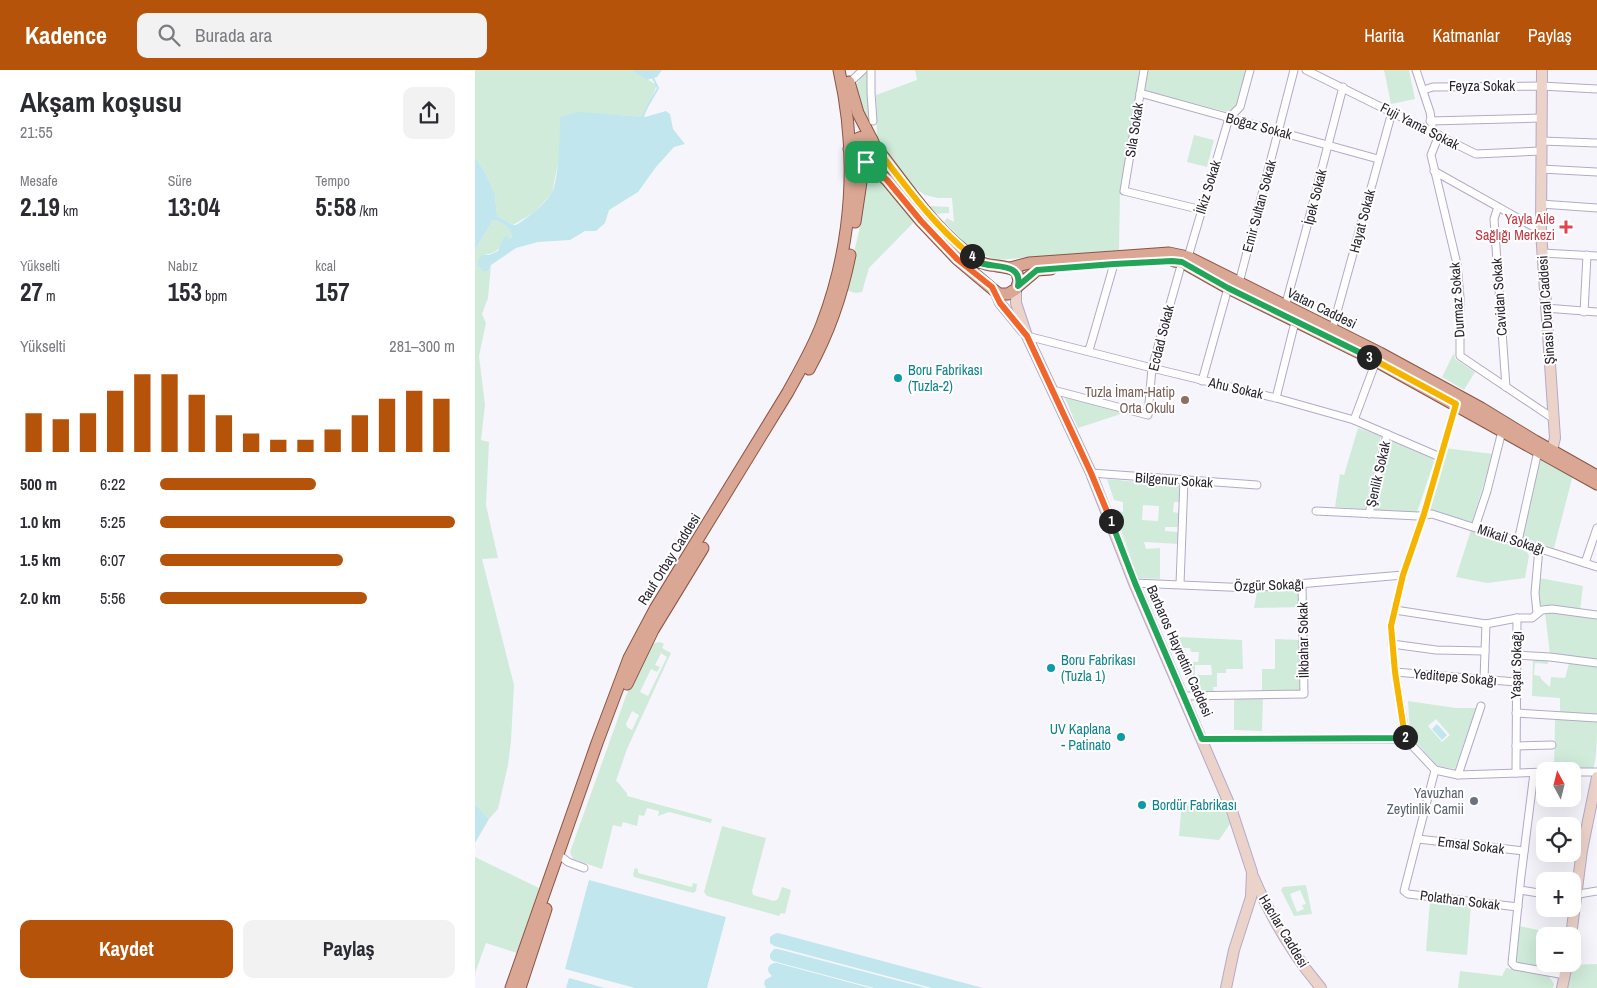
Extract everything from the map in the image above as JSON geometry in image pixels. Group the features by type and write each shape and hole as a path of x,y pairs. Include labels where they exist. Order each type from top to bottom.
{"main road":[{"name":"Rauf Orbay Caddesi","path":"520,988 560,857 608,712 639,638 788,392 807,358 822,325 845,241 849,196 850,151 846,109 839,70"},
{"path":"847,70 858,113 874,143 933,220 951,240 979,262 1005,267 1017,273 1017,287 1008,294 999,294 957,259 921,221 885,178 865,162 855,159 850,151 853,141 860,137 865,137 874,143"},
{"name":"Rauf Orbay Caddesi","path":"511,988 622,695 642,651 788,406 822,344 833,317 849,261 860,180 865,162 873,157 875,153 874,143"},
{"path":"860,180 872,174 885,178"},
{"name":"Vatan Caddesi","path":"1005,267 1029,263 1169,253 1233,286 1295,322 1376,361 1538,451 1597,476"},
{"name":"Vatan Caddesi","path":"1017,287 1037,270 1185,260"},
{"path":"994,289 991,283 992,275 997,269 1005,267"},
{"name":"Vatan Caddesi","path":"1233,286 1285,306 1435,383 1597,484"}],"street":[{"path":"849,83 863,70"},
{"path":"871,70 873,122"},
{"name":"Sıla Sokak","path":"1145,70 1124,191 1202,210"},
{"name":"İlkiz Sokak","path":"1185,260 1229,118 1240,107 1250,70"},
{"name":"Emir Sultan Sokak","path":"1202,381 1233,286 1294,70"},
{"name":"Fuji Yama Sokak","path":"1305,70 1476,154 1541,146 1597,143"},
{"path":"1416,70 1430,112 1430,121 1437,135"},
{"name":"Şinasi Dural Caddesi","path":"1542,70 1541,231 1555,438 1551,455"},
{"name":"Feyza Sokak","path":"1423,90 1433,86 1541,86 1597,89"},
{"name":"İpek Sokak","path":"1285,306 1343,87"},
{"name":"Boğaz Sokak","path":"1140,93 1378,159"},
{"name":"Hayat Sokak","path":"1332,330 1392,112"},
{"path":"1430,121 1541,118"},
{"name":"Durmaz Sokak","path":"1437,135 1431,155 1457,264 1460,297 1460,356 1554,418"},
{"path":"1541,169 1597,172"},
{"path":"1434,171 1541,231"},
{"path":"1541,204 1597,208"},
{"name":"Cavidan Sokak","path":"1498,207 1494,219 1506,388"},
{"path":"1542,253 1597,256"},
{"path":"1583,312 1587,255"},
{"name":"Ecdad Sokak","path":"1053,390 1148,415 1152,368 1185,260"},
{"path":"1087,351 1090,347 1114,264"},
{"path":"1017,287 1017,304 1027,336"},
{"path":"994,289 1000,303 1027,336"},
{"path":"1545,308 1597,312"},
{"path":"1276,398 1295,322"},
{"name":"Ahu Sokak","path":"1027,336 1276,398 1354,420 1440,457"},
{"name":"Barbaros Hayrettin Caddesi","path":"1027,336 1091,473 1135,583 1231,808 1251,872 1251,897 1233,950 1226,988"},
{"path":"1354,420 1376,361"},
{"path":"1456,404 1424,514 1403,575 1391,626 1395,672 1406,738 1435,770 1458,775 1534,772 1512,963 1515,966 1565,975"},
{"path":"1475,527 1487,491 1502,431"},
{"name":"Şenlik Sokak","path":"1369,514 1387,434"},
{"path":"1518,542 1538,451"},
{"name":"Bilgenur Sokak","path":"1091,473 1257,486"},
{"path":"1180,584 1184,480"},
{"name":"Mikail Sokağı","path":"1316,511 1418,516 1432,514 1597,567"},
{"path":"1585,563 1597,528"},
{"path":"1537,613 1535,592 1539,548"},
{"name":"Özgür Sokağı","path":"1135,583 1251,588 1403,575"},
{"name":"İlkbahar Sokak","path":"1184,696 1303,694 1302,585"},
{"path":"1395,610 1485,624 1517,618 1532,618 1537,613 1552,609 1597,615"},
{"name":"Yaşar Sokağı","path":"1516,773 1517,618"},
{"path":"1484,679 1485,624"},
{"path":"1392,644 1436,650 1485,651"},
{"path":"1517,655 1597,663"},
{"name":"Yeditepe Sokağı","path":"1395,672 1516,682"},
{"path":"1458,775 1481,706"},
{"path":"1516,713 1597,718"},
{"path":"1202,739 1406,738"},
{"path":"1516,746 1552,745"},
{"path":"1418,839 1435,770"},
{"path":"1581,772 1597,772"},
{"path":"1579,872 1593,813 1597,777"},
{"name":"Emsal Sokak","path":"1418,839 1524,851"},
{"name":"Polathan Sokak","path":"1418,839 1404,891 1408,894 1518,907"},
{"path":"560,857 584,868"},
{"name":"Hacılar Caddesi","path":"1251,872 1262,897 1285,937 1309,974 1321,988"},
{"path":"1520,890 1536,893"},
{"path":"1581,893 1597,891"},
{"path":"1563,988 1566,972"}],"green space":[{"path":"475,70 631,70 657,85 643,117 616,115 559,158 552,193 535,212 513,225 497,216 495,194 485,172 475,157"},
{"path":"915,70 1140,70 1120,193 1119,250 996,260 973,251 944,222 947,218 954,222 952,198 938,198 925,195 909,184 877,140 876,95 917,80"},
{"path":"1148,70 1248,70 1239,106 1227,112 1144,90"},
{"path":"1384,70 1409,70 1415,99 1391,104"},
{"path":"868,72 868,128 855,86 863,74"},
{"path":"1194,135 1214,140 1207,167 1187,162"},
{"path":"858,143 864,143 868,150 864,157 858,157 854,153 854,147"},
{"path":"871,179 889,190 914,222 869,268 862,292 856,293 845,290 859,231 863,186"},
{"path":"929,206 949,207 949,213 933,214"},
{"path":"493,220 505,226 512,237 496,251 482,255 488,271 491,265 488,298 482,314 486,323 479,356 485,405 481,440 489,442 486,505 498,558 482,559 514,685 508,765 498,809 489,819 475,804 475,250"},
{"path":"1454,353 1455,359 1475,372 1464,390 1442,377"},
{"path":"1064,396 1127,412 1078,428"},
{"path":"1358,428 1381,436 1365,509 1335,507 1340,474 1344,475"},
{"path":"1390,440 1433,459 1434,462 1417,512 1373,510 1387,441"},
{"path":"1445,448 1493,454 1472,522 1428,509"},
{"path":"1540,457 1573,475 1554,548 1522,537"},
{"path":"1107,479 1179,486 1179,502 1174,502 1173,512 1179,513 1179,527 1165,527 1165,531 1179,532 1179,544 1144,542 1146,549 1160,548 1160,579 1138,578 1114,510 1123,512 1123,502 1114,500","holes":["1143,505 1159,506 1158,521 1142,520"]},
{"path":"1471,530 1527,552 1529,556 1525,578 1487,583 1456,577"},
{"path":"1539,578 1583,586 1580,610 1540,605"},
{"path":"1299,589 1300,607 1254,608 1257,592"},
{"path":"1553,612 1597,619 1597,660 1550,654 1545,613"},
{"path":"1179,637 1242,640 1243,669 1226,669 1226,673 1217,673 1217,687 1213,687 1214,692 1192,692 1185,675 1184,662 1198,662 1199,652 1191,652 1190,648 1179,648","holes":["1195,665 1211,665 1212,675 1195,675"]},
{"path":"1275,639 1301,640 1302,691 1262,691 1262,669 1275,669"},
{"path":"660,642 664,644 662,648 671,653 627,749 616,781 627,793 627,796 712,819 711,823 669,812 658,816 659,811 647,808 644,816 639,815 637,826 623,822 621,827 613,825 602,869 573,859 570,852 626,696 651,644","holes":["661,653 667,657 648,696 640,692 651,669 657,672 660,667 655,665","632,711 639,715 632,730 626,724"]},
{"path":"1533,659 1548,661 1548,664 1535,663 1534,675 1540,676 1550,687 1551,677 1565,678 1569,663 1597,667 1597,715 1560,712 1560,698 1532,696"},
{"path":"1234,698 1263,698 1262,731 1234,730"},
{"path":"1408,701 1456,708 1476,708 1455,769 1437,766 1410,735","holes":["1436,719 1450,735 1442,742 1428,726"]},
{"path":"1555,719 1597,721 1596,753 1593,769 1581,769 1581,762 1554,762"},
{"path":"1182,801 1223,805 1230,824 1219,840 1179,836"},
{"path":"722,826 766,838 752,891 753,895 774,901 778,899 782,887 791,890 785,914 781,913 779,916 707,896 704,892"},
{"path":"475,857 539,888 517,953 486,943 475,973"},
{"path":"635,868 638,869 638,873 692,887 693,883 697,884 696,891 693,893 634,877"},
{"path":"1306,885 1312,914 1294,916 1281,890 1283,887","holes":["1300,890 1306,904 1302,905 1304,909 1297,912 1290,894"]},
{"path":"1430,901 1471,905 1467,955 1426,951"},
{"path":"1519,926 1536,930 1536,968 1517,964 1514,960"},
{"path":"1597,964 1597,988 1567,988 1569,972 1581,972 1581,965"},
{"path":"1506,968 1548,975 1554,984 1553,988 1458,988 1460,971 1502,976"}],"water":[{"path":"631,70 662,70 657,77 647,80"},
{"path":"666,111 670,114 673,129 685,144 674,147 656,167 638,192 609,210 605,223 596,231 585,231 570,240 538,242 516,248 491,265 488,271 483,271 478,265 478,260 482,255 489,255 498,251 506,236 509,239 512,237 505,226 493,220 475,250 475,157 485,172 495,194 497,216 516,225 539,207 554,188 559,157 560,117 579,112 645,117"},
{"path":"1437,724 1447,735 1442,740 1432,729"},
{"path":"475,804 489,819 475,843"},
{"path":"589,880 726,917 707,988 635,988 565,969"},
{"path":"778,933 983,988 932,988 774,946 770,943 770,937"},
{"path":"774,949 926,988 874,988 773,961 770,958 770,954"},
{"path":"774,963 870,988 766,988 765,980 772,976 768,968"},
{"path":"569,978 605,988 566,988"}],"waterway":[{"path":"643,117 658,88 653,78"}],"place":[{"name":"Yayla Aile Sağlığı Merkezi","path":"1566,227"},
{"name":"Boru Fabrikası (Tuzla-2)","path":"898,378"},
{"name":"Tuzla İmam-Hatip Orta Okulu","path":"1185,400"},
{"name":"Boru Fabrikası (Tuzla 1)","path":"1051,668"},
{"name":"UV Kaplana - Patinato","path":"1121,737"},
{"name":"Yavuzhan Zeytinlik Camii","path":"1474,801"},
{"name":"Bordür Fabrikası","path":"1142,805"}],"route":[{"path":"875,146 951,240 979,262 1013,270 1017,273 1018,286 1037,270 1114,264 1182,262 1228,288 1376,361 1456,404 1424,514 1403,575 1391,626 1395,672 1406,738 1202,739 1135,583 1091,473 1027,336 1000,303 992,287 957,259 921,221 887,180 866,162 873,157 876,149 875,146"}]}
